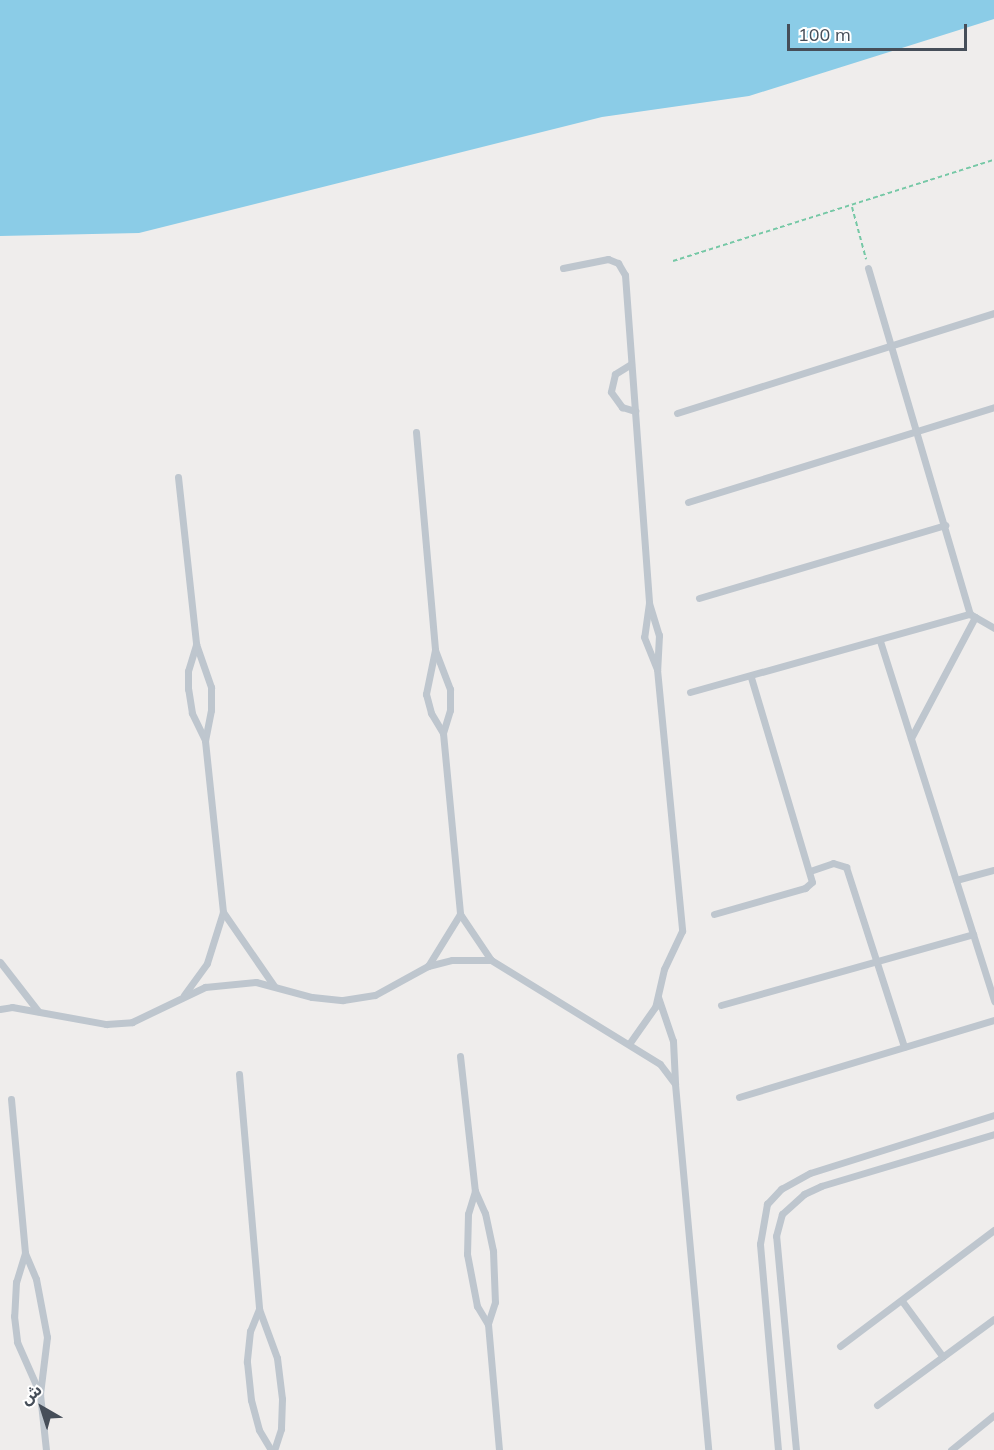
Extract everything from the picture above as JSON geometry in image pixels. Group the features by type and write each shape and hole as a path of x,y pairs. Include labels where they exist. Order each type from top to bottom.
{"lane":[{"path":"563,268 608,259 621,266 635,411 649,603 644,637 657,669"},
{"path":"868,268 890,348 973,616 994,628"},
{"path":"677,413 890,348 994,313"},
{"path":"631,364 615,374 611,392 622,407 635,411"},
{"path":"688,502 994,407"},
{"path":"416,432 435,650 450,689 450,710 443,733 460,914 491,960 660,1064 675,1084"},
{"path":"178,477 196,644 211,687 212,710 205,740 223,912 207,963 182,996"},
{"path":"699,598 945,525"},
{"path":"630,1044 658,998 664,969 682,926 657,669 659,635 649,603"},
{"path":"690,692 973,616"},
{"path":"911,738 973,616"},
{"path":"880,640 994,1001"},
{"path":"196,644 188,671 188,689 192,713 205,740"},
{"path":"435,650 426,694 431,713 443,733"},
{"path":"714,914 805,888 812,882 751,677"},
{"path":"810,871 833,863 846,867 904,1047"},
{"path":"956,880 994,870"},
{"path":"223,912 274,986"},
{"path":"428,966 460,914"},
{"path":"721,1005 973,934"},
{"path":"0,1009 38,1011 81,1022 132,1022 182,996 231,983 274,986 343,1000 375,995 428,966 452,960 491,960"},
{"path":"0,962 38,1011"},
{"path":"658,998 675,1051 675,1084 708,1450"},
{"path":"739,1097 994,1020"},
{"path":"460,1056 475,1191 485,1213 493,1251 495,1302 488,1324 499,1450"},
{"path":"239,1074 259,1309 277,1358 282,1399 281,1429 272,1450"},
{"path":"11,1099 25,1253 36,1279 47,1337 40,1394 46,1450"},
{"path":"778,1450 760,1244 767,1204 781,1189 810,1173 994,1115"},
{"path":"796,1450 776,1236 782,1214 804,1194 821,1186 994,1134"},
{"path":"475,1191 468,1214 467,1254 477,1306 488,1324"},
{"path":"840,1346 994,1230"},
{"path":"25,1253 16,1282 14,1316 17,1342 40,1394"},
{"path":"902,1301 943,1357"},
{"path":"259,1309 250,1331 247,1362 251,1400 259,1430 272,1450"},
{"path":"878,1406 994,1319"},
{"path":"951,1450 994,1415"}],"path":[{"path":"673,261 852,207 994,160"},
{"path":"852,207 868,268"}],"water":[{"path":"0,0 994,0 994,19 749,96 602,117 139,233 0,236"}]}
